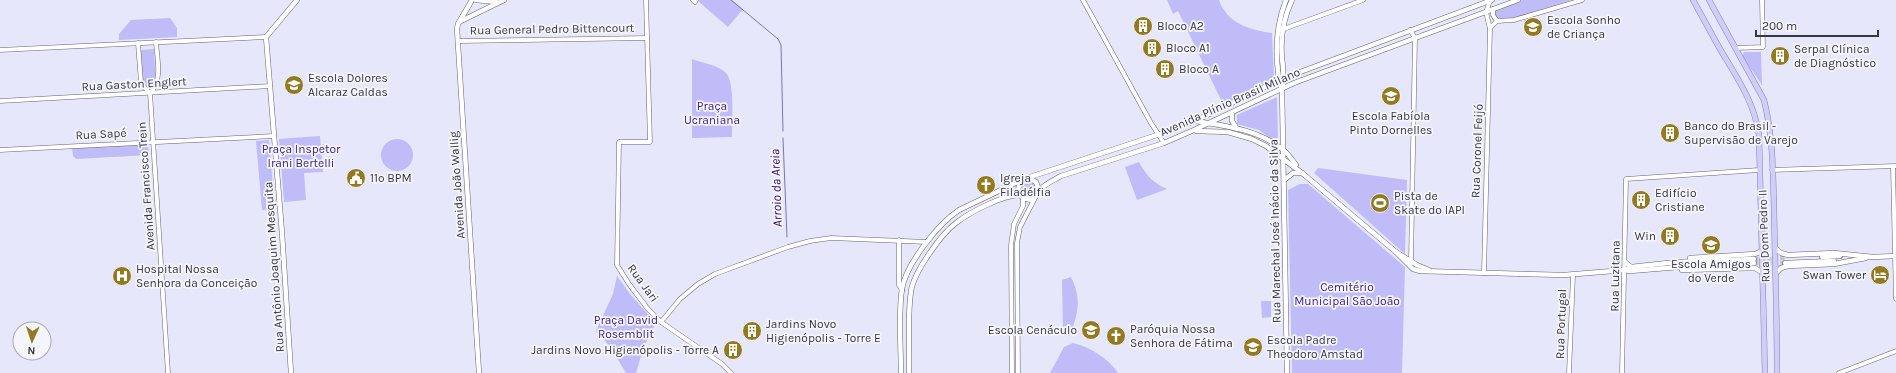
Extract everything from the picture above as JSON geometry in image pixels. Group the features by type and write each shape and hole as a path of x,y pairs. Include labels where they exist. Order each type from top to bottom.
{"main road":[{"path":"266,37 297,0"},
{"path":"458,24 472,0"},
{"path":"476,0 488,3 502,1"},
{"path":"1280,30 1286,0"},
{"path":"1280,30 1292,0"},
{"name":"Avenida Plínio Brasil Milano","path":"901,373 902,290 910,269 927,242 940,226 959,210 1028,178 1195,121 1281,79 1491,0"},
{"name":"Avenida Plínio Brasil Milano","path":"1039,190 1061,176 1164,143 1232,114 1282,89 1518,0"},
{"name":"Rua Dom Pedro II","path":"1693,0 1753,106 1759,135 1765,373"},
{"name":"Rua Dom Pedro II","path":"1709,0 1764,100 1771,134 1776,273 1777,373"},
{"path":"458,24 465,18 502,1"},
{"name":"Avenida João Wallig","path":"458,24 479,373"},
{"name":"Rua Marechal José Inácio da Silva","path":"1280,30 1276,54 1282,89 1287,373"},
{"name":"Rua Antônio Joaquim Mesquita","path":"266,37 291,373"},
{"path":"1232,114 1232,121 1237,129"},
{"path":"1195,121 1253,132 1284,150 1302,173"},
{"path":"1194,130 1237,134 1266,146 1284,158 1396,252 1411,262 1426,269 1436,271"},
{"path":"1284,180 1294,173 1302,173"},
{"path":"909,373 912,290 933,249 957,222 1002,199 1022,197 1031,200 1036,196 1039,190 1036,182 1028,178"},
{"path":"1020,182 1018,190 1022,197"},
{"path":"1775,248 1781,253 1788,255 1834,253 1854,258"},
{"path":"1677,262 1687,258 1755,254 1762,251"},
{"path":"1396,252 1412,269 1420,271 1484,273 1573,275 1625,270 1687,261 1754,261 1654,270"},
{"path":"1785,260 1895,256"},
{"path":"1776,273 1781,268 1788,266 1834,264 1854,258"},
{"path":"1625,262 1631,268"},
{"path":"1625,270 1755,268 1763,273"},
{"path":"902,290 912,290"}],"street":[{"path":"646,0 647,38"},
{"path":"1083,0 1157,135 1164,143"},
{"path":"1280,30 1363,0"},
{"path":"1486,12 1491,0"},
{"path":"1490,29 1497,21 1514,20 1582,0"},
{"path":"1736,48 1763,48 1762,0"},
{"path":"1493,9 1493,16 1497,21"},
{"name":"Rua Coronel Feijó","path":"1484,273 1490,29 1486,12"},
{"path":"1410,30 1415,38 1411,262"},
{"path":"0,50 266,37"},
{"name":"Rua General Pedro Bittencourt","path":"458,41 647,38"},
{"name":"Rua Jari","path":"647,38 650,142 619,142 617,264 637,296 661,322 708,354 731,373"},
{"name":"Avenida Francisco Trein","path":"150,93 155,88 158,80 156,42"},
{"name":"Avenida Francisco Trein","path":"138,43 141,82 150,93 168,373"},
{"name":"Rua Gaston Englert","path":"0,101 270,86"},
{"name":"Rua Sapé","path":"0,150 274,136"},
{"path":"1772,170 1894,166 1896,299"},
{"name":"Rua Luzitana","path":"1622,373 1626,179 1760,170"},
{"path":"1018,373 1017,243 1020,227 1036,196"},
{"path":"1012,373 1011,245 1014,224 1023,206 1022,197"},
{"path":"661,322 680,299 698,284 715,274 761,256 820,239 927,242"},
{"path":"901,241 900,285 902,290"},
{"name":"Rua Portugal","path":"1569,373 1573,275"},
{"path":"1839,373 1896,351"},
{"path":"1012,367 1018,367"}],"green space":[{"path":"732,0 743,9 728,27 698,1"},
{"path":"1167,0 1219,0 1227,14 1233,20 1255,30 1272,33 1274,78 1223,104 1178,11 1173,14"},
{"path":"1523,0 1572,0 1514,18 1501,19 1495,16 1495,11 1498,8"},
{"path":"170,18 177,28 177,37 119,40 119,34 131,20"},
{"path":"154,49 156,85 143,86 140,50"},
{"path":"1744,52 1761,52 1762,85 1742,56"},
{"name":"Praça Ucraniana","path":"692,59 710,64 723,70 729,78 732,94 732,137 692,138"},
{"path":"1277,97 1278,144 1259,130 1237,124 1237,115"},
{"name":"Praça Inspetor Irani Bertelli","path":"320,136 323,172 304,173 306,200 284,202 279,139"},
{"path":"394,139 400,139 409,143 413,155 409,167 400,171 394,171 385,167 381,158 381,152 385,143"},
{"path":"269,140 275,209 262,210 256,141"},
{"path":"148,143 149,155 76,159 73,156 72,148"},
{"path":"1139,162 1150,178 1167,189 1137,200 1125,167"},
{"path":"1318,168 1407,180 1405,254 1314,173"},
{"path":"1026,181 1032,181 1036,185 1036,191 1032,195 1026,195 1022,191 1022,185"},
{"name":"Cemitério Municipal São João","path":"1300,184 1308,184 1405,267 1402,373 1292,373 1288,190"},
{"name":"Praça David Rosemblit","path":"617,276 630,294 656,323 644,346 636,373 626,373 611,348 596,331 613,294"},
{"path":"1071,277 1077,293 1078,306 1070,336 1063,335 1062,280"},
{"path":"1261,301 1271,301 1271,317 1262,318"},
{"path":"1073,343 1086,347 1104,358 1118,373 1050,373 1064,347"}],"waterway":[{"name":"Arroio da Areia","path":"731,0 778,39 781,45 783,131"},
{"name":"Arroio da Areia","path":"783,138 787,237"}],"tunnel":[{"path":"1754,259 1785,258"},
{"path":"1754,263 1785,263"}],"place":[{"name":"Bloco A2","path":"1143,26"},
{"name":"Escola Sonho de Criança","path":"1533,27"},
{"name":"Bloco A1","path":"1152,48"},
{"name":"Serpal Clínica de Diagnóstico","path":"1780,56"},
{"name":"Bloco A","path":"1165,69"},
{"name":"Escola Dolores Alcaraz Caldas","path":"294,85"},
{"name":"Escola Fabíola Pinto Dornelles","path":"1391,96"},
{"name":"Banco do Brasil - Supervisão de Varejo","path":"1670,133"},
{"name":"11º BPM","path":"356,178"},
{"name":"Igreja Filadélfia","path":"986,185"},
{"name":"Edifício Cristiane","path":"1641,200"},
{"name":"Pista de Skate do IAPI","path":"1380,203"},
{"name":"Win","path":"1670,236"},
{"name":"Escola Amigos do Verde","path":"1711,245"},
{"name":"Swan Tower","path":"1880,275"},
{"name":"Hospital Nossa Senhora da Conceição","path":"122,276"},
{"name":"Escola Cenáculo","path":"1091,330"},
{"name":"Jardins Novo Higienópolis - Torre E","path":"752,331"},
{"name":"Paróquia Nossa Senhora de Fátima","path":"1116,336"},
{"name":"Escola Padre Theodoro Amstad","path":"1253,347"},
{"name":"Jardins Novo Higienópolis - Torre A","path":"733,350"}]}
